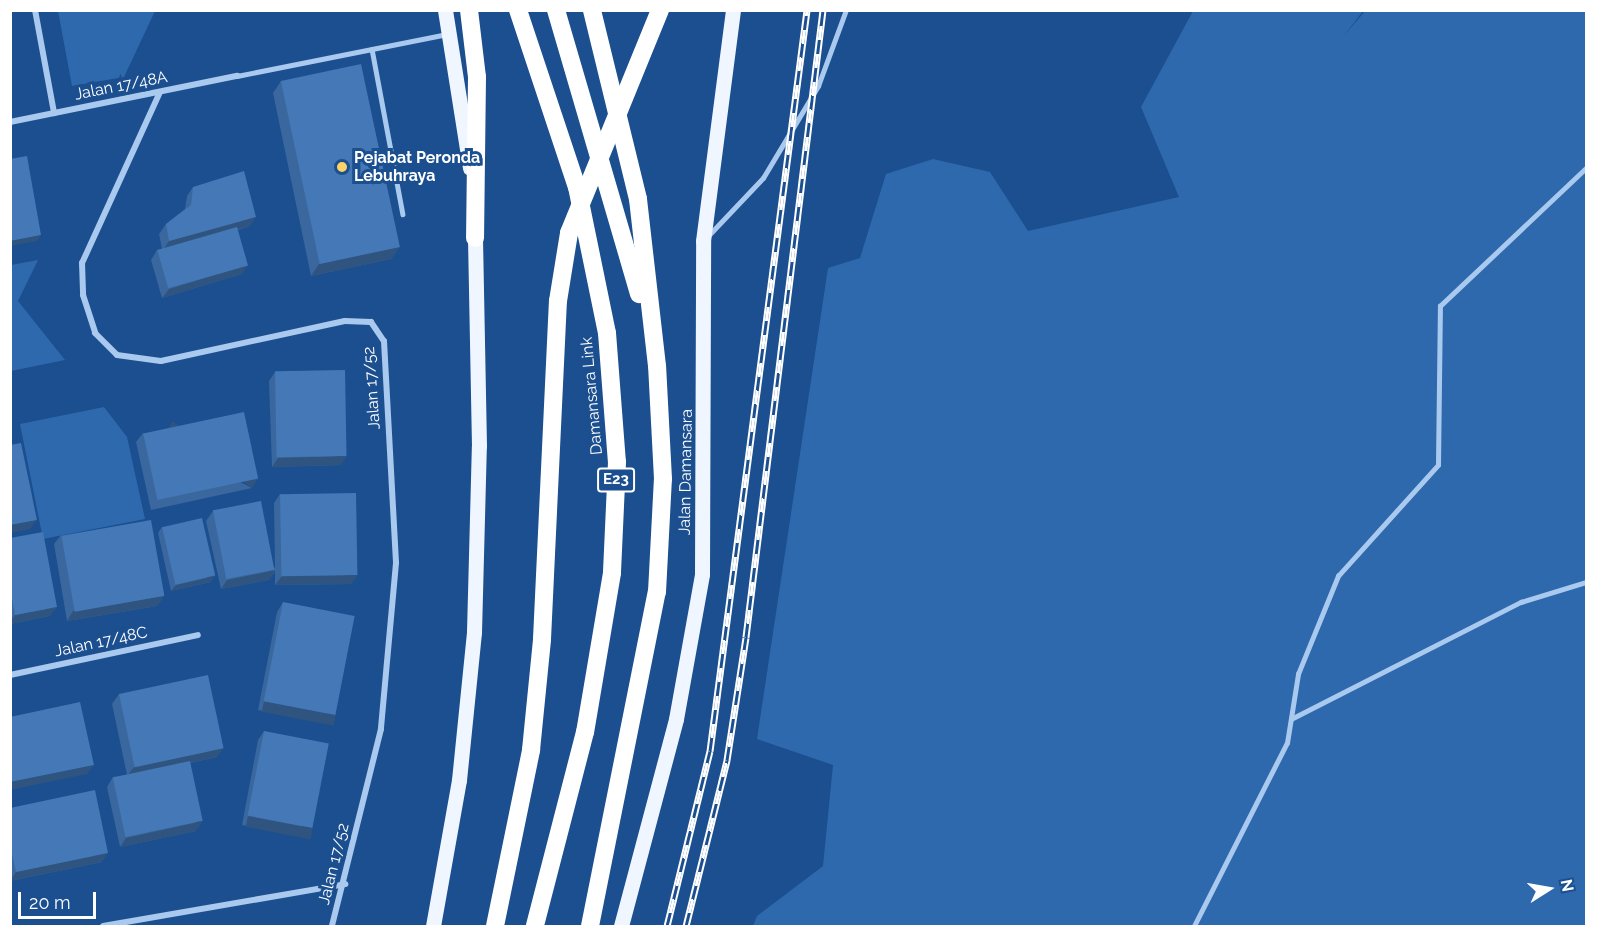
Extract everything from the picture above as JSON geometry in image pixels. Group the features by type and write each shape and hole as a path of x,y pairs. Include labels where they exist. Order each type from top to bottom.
{"highway":[{"path":"469,10 477,77 475,238"},
{"name":"Damansara Link","path":"518,10 529,35 581,209 607,333 617,462 612,573 585,732 535,927"},
{"path":"556,10 657,366"},
{"path":"590,927 657,592 663,479 657,366 638,199 592,10"},
{"path":"495,927 531,750 542,639 558,302 569,233 660,10"}],"main road":[{"path":"433,927 459,780 474,632 479,446 475,238 452,33 445,10"},
{"name":"Jalan Damansara","path":"621,927 676,719 702,574 704,241 733,10"}],"street":[{"path":"35,10 54,113"},
{"name":"Jalan 17/48A","path":"10,122 237,76"},
{"name":"Jalan 17/52","path":"160,92 82,263 83,295 95,333 117,355 161,361 345,321 371,322 384,341 396,563 381,729 345,884 332,927"},
{"name":"Jalan 17/48C","path":"10,675 198,635"},
{"path":"102,927 345,884"}],"lane":[{"path":"704,241 763,178 818,86 846,10"},
{"path":"237,76 452,33"},
{"path":"372,49 403,214"},
{"path":"1194,927 1287,743 1298,674 1338,576 1438,465 1440,306 1587,168"},
{"path":"1291,719 1521,602 1587,582"}],"shaded area":[{"path":"58,10 155,11 124,77 72,86"},
{"path":"1193,11 1363,11 1343,37 1365,11 1586,11 1586,926 753,926 757,916 823,866 833,765 757,739 828,268 860,258 886,174 933,159 990,172 1028,231 1179,197 1141,107"},
{"path":"38,260 18,301 65,360 11,371 11,265"},
{"path":"104,407 127,437 145,519 43,539 20,424"}],"building":[{"path":"361,64 400,247 320,264 281,81"},
{"path":"27,156 41,235 10,241 10,159"},
{"path":"244,171 256,217 169,241 166,224 191,205 193,187"},
{"path":"237,227 248,265 168,288 157,250"},
{"path":"345,370 347,456 277,457 275,371"},
{"path":"244,412 258,479 157,500 143,433"},
{"path":"21,443 37,520 10,525 10,445"},
{"path":"356,493 357,575 281,576 280,494"},
{"path":"261,501 274,570 226,579 213,510"},
{"path":"202,518 215,575 175,585 162,527"},
{"path":"151,520 164,596 75,612 61,536"},
{"path":"43,532 57,607 15,615 10,588 10,538"},
{"path":"283,602 355,616 335,715 264,701"},
{"path":"208,675 224,748 135,767 119,694"},
{"path":"80,702 94,765 10,782 10,717"},
{"path":"264,731 329,744 312,828 248,815"},
{"path":"190,761 203,821 125,837 113,777"},
{"path":"95,790 108,853 16,872 10,845 10,808"}],"railway":[{"path":"667,926 710,751 807,10"},
{"path":"686,926 727,760 746,637 823,10"}],"place":[{"name":"Pejabat Peronda Lebuhraya","path":"342,167"}]}
